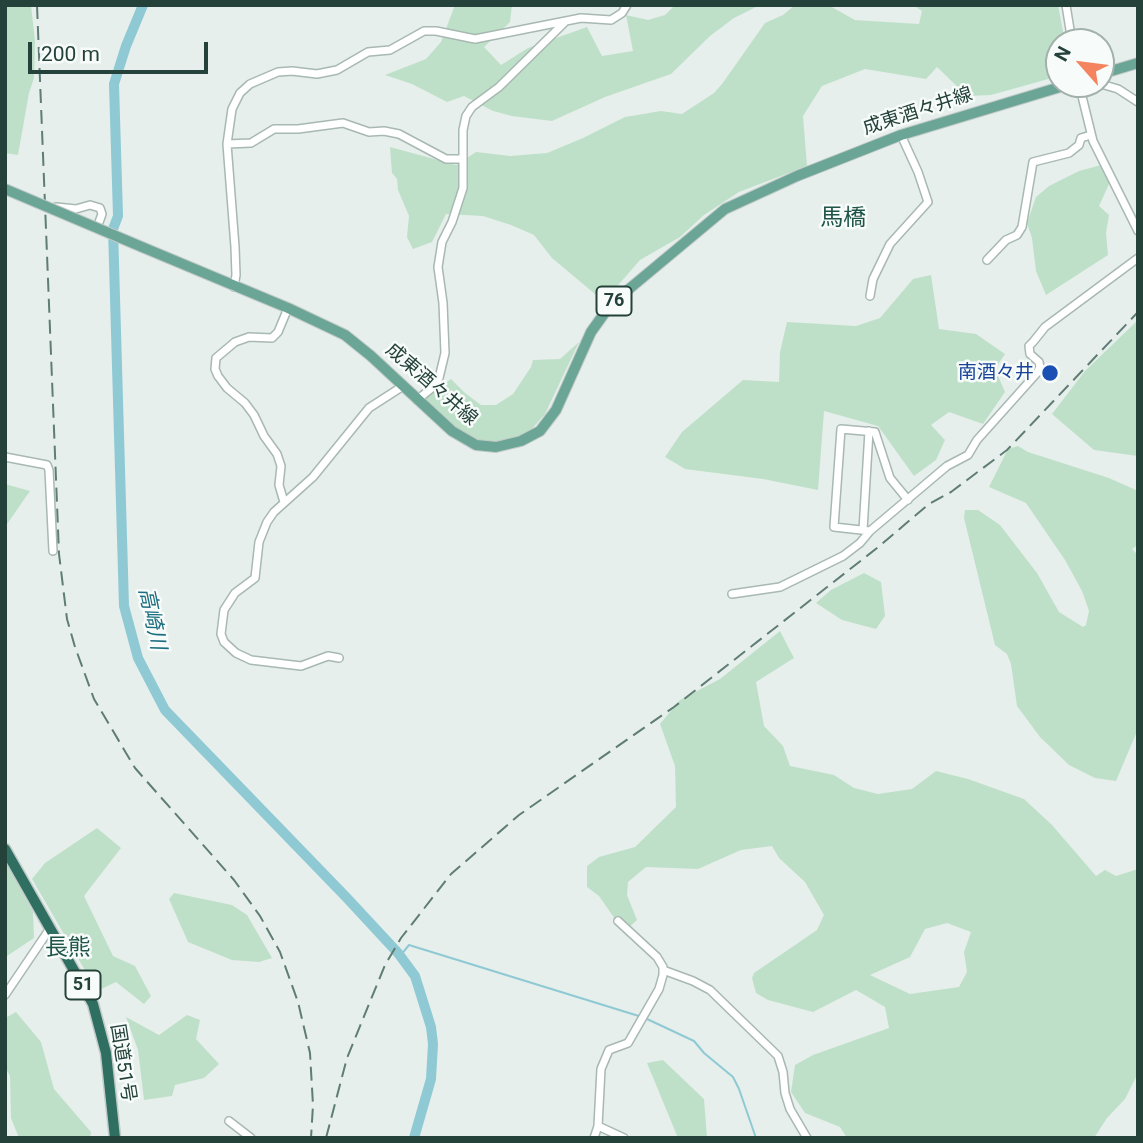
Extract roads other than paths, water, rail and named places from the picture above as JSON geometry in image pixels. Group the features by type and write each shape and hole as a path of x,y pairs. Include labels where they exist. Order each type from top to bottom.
{"highway":[{"name":"国道51号","path":"5,849 93,1004 106,1053 115,1138"}],"main road":[{"path":"1115,70 1138,63"},
{"name":"成東酒々井線","path":"5,189 288,308 345,335 452,431 476,445 496,447 531,436 548,422 591,332 611,304 735,202 901,135 1045,92"}],"street":[{"path":"234,287 235,247 227,144 232,108 240,93 260,78 292,71 324,74 337,70 368,52 390,50 424,31 475,39 581,18 611,20 628,5"},
{"path":"1066,5 1070,28"},
{"path":"416,400 433,387 439,378 445,353 438,267 442,242 463,188 463,130 466,116 472,107 499,87 566,22"},
{"path":"1115,88 1138,102"},
{"path":"1082,98 1091,135 1138,231"},
{"path":"227,144 251,143 274,128 298,129 343,123 369,132 399,134 446,159 463,159"},
{"path":"870,296 873,279 890,244 928,202 901,135"},
{"path":"987,260 1006,240 1017,235 1022,227 1033,162 1069,153 1079,145 1081,138 1091,135"},
{"path":"56,207 76,209 93,205 100,208 102,214 97,228"},
{"path":"908,500 890,478 875,432 841,429 834,527 866,531 908,500 947,466 968,455 1037,373 1040,367 1030,354 1030,346 1045,327 1138,258"},
{"path":"284,502 279,485 281,466 276,454 254,415 245,403 227,388 215,369 216,358 235,342 249,337 272,338 278,332 288,308"},
{"path":"339,658 328,656 301,666 264,664 236,653 221,634 224,610 235,593 255,578 256,554 262,531 274,512 313,477 369,408 403,386"},
{"path":"732,594 780,587 843,556 860,543 866,531 870,431"},
{"path":"5,457 47,465 53,551"},
{"path":"594,1138 598,1126 601,1069 609,1050 628,1043 659,989 663,970 657,957 618,921"},
{"path":"5,995 51,927"},
{"path":"663,970 710,990 778,1056 790,1109 807,1138"},
{"path":"229,1121 247,1136"},
{"path":"598,1126 624,1138"}],"waterway":[{"name":"高崎川","path":"143,5 114,84 118,216 113,229 124,606 138,658 165,710 346,897 398,953 415,976 431,1027 433,1044 431,1079 414,1138"},
{"path":"400,956 409,945 642,1017"},
{"path":"647,1019 694,1041 733,1077 756,1138"}],"railway":[{"path":"37,5 59,554 67,619 94,699 135,768 234,880 260,916 280,952 298,1002 310,1053 313,1105 311,1138"},
{"path":"326,1138 347,1058 385,965 401,938 451,874 519,815 674,707 929,504 951,492 1007,450 1138,312"}],"place":[{"name":"南酒々井","path":"1050,373"}],"district":[{"name":"馬橋","path":"843,219"},
{"name":"長熊","path":"68,949"}]}
